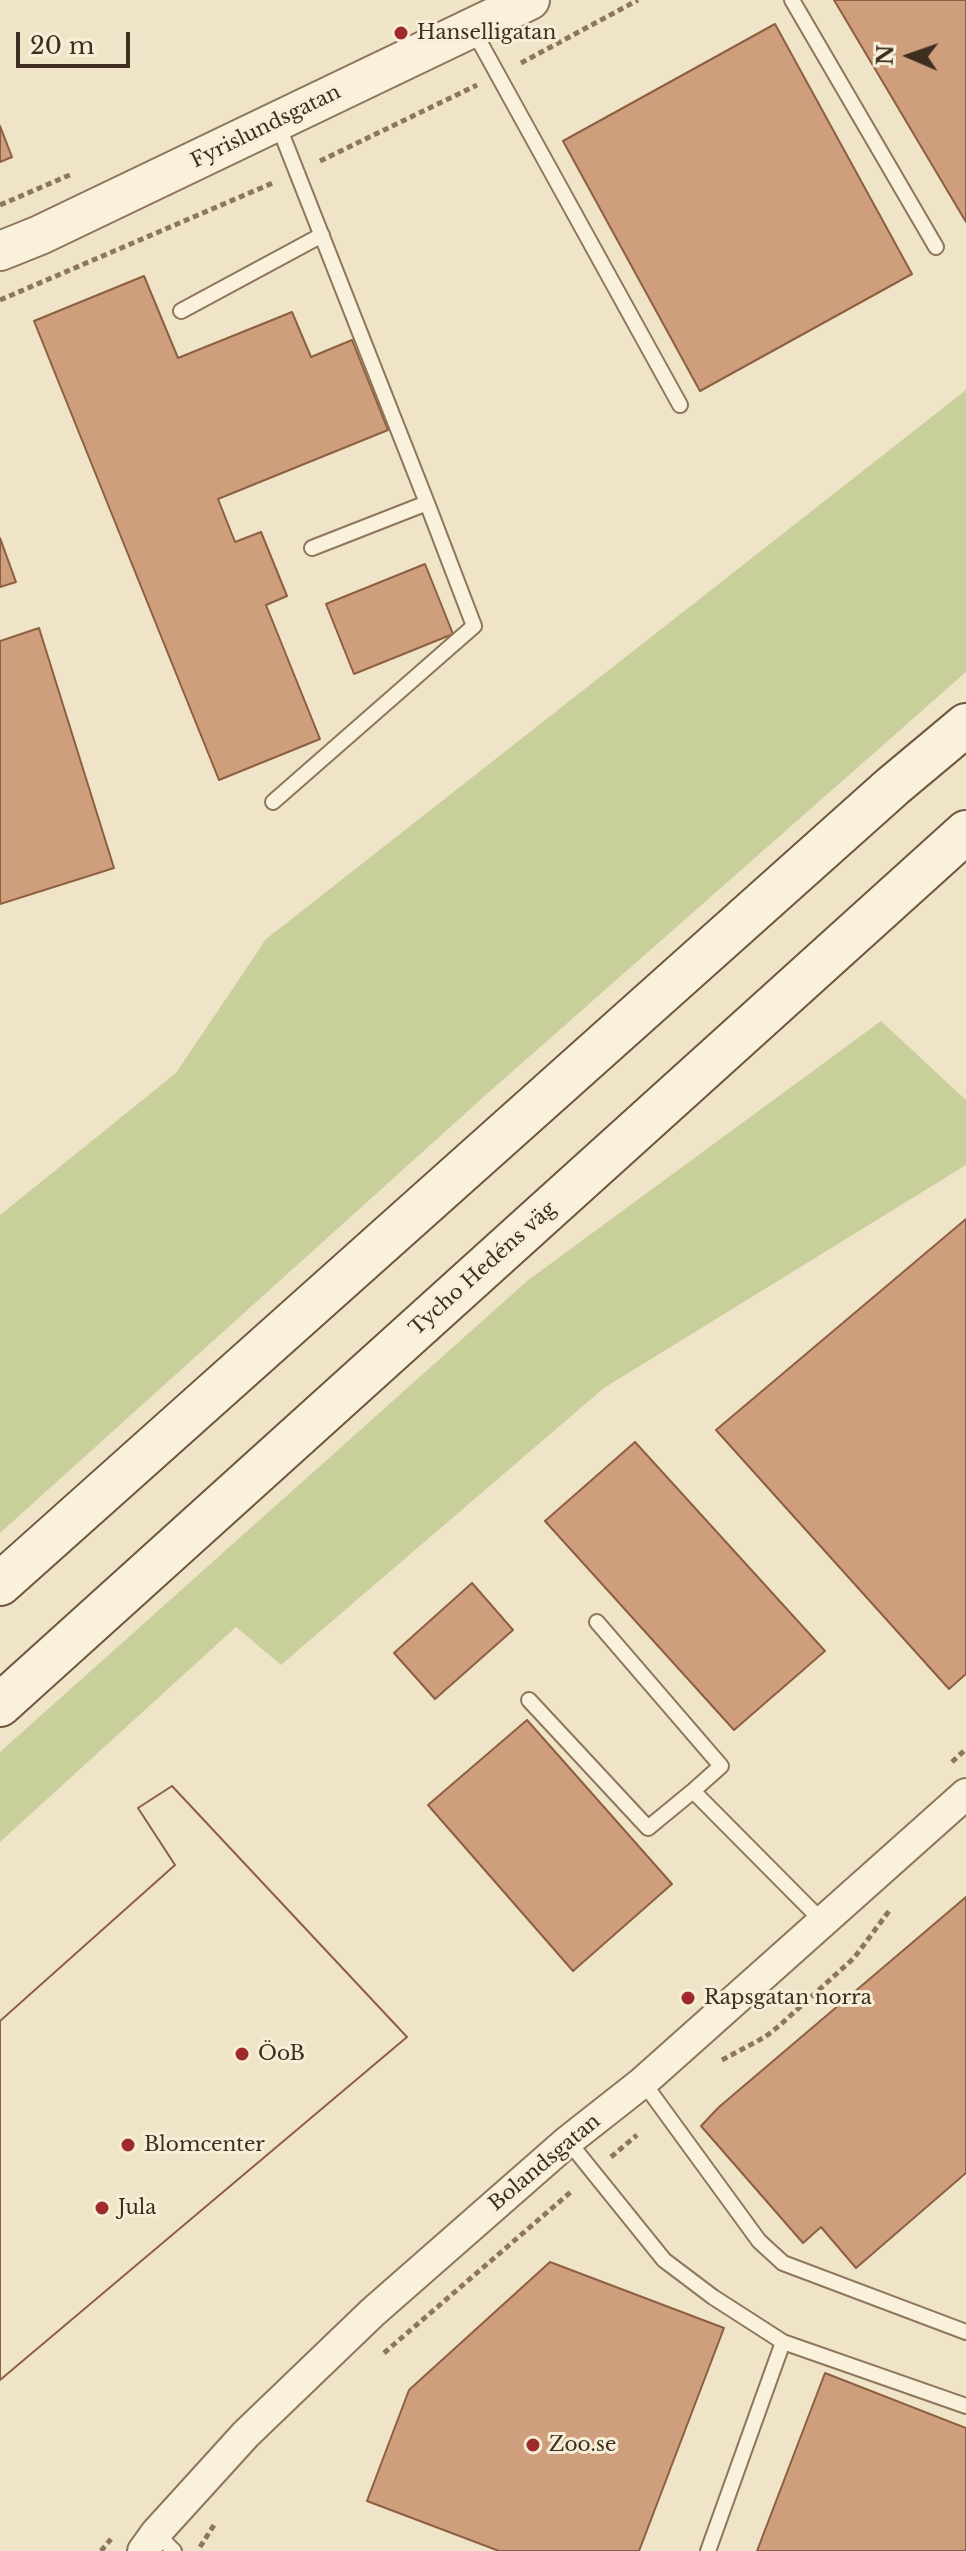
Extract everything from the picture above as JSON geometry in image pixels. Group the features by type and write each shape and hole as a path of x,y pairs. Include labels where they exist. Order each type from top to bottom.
{"main road":[{"path":"0,1584 966,725"},
{"name":"Tycho Hedéns väg","path":"0,1705 949,861 966,832"}],"street":[{"name":"Fyrislundsgatan","path":"0,251 40,235 530,0"},
{"name":"Bolandsgatan","path":"158,2545 246,2434 373,2312 568,2141 643,2082 966,1794"}],"lane":[{"path":"792,0 936,247"},
{"path":"472,28 680,405"},
{"path":"273,802 474,626 277,121"},
{"path":"181,311 322,235"},
{"path":"312,548 427,503"},
{"path":"529,1700 648,1828 721,1766 597,1622"},
{"path":"693,1791 823,1922"},
{"path":"643,2082 759,2241 783,2263 966,2332"},
{"path":"568,2141 664,2260 713,2297 783,2342 966,2406"},
{"path":"708,2551 783,2342"}],"green space":[{"path":"966,390 966,672 488,1093 0,1533 0,1215 176,1073 266,939"},
{"path":"881,1021 966,1100 966,1165 604,1388 281,1665 236,1627 0,1842 0,1752 527,1281"}],"building":[{"path":"834,0 966,0 966,222"},
{"path":"775,24 912,274 700,391 563,141"},
{"path":"0,126 12,157 0,162"},
{"path":"144,276 178,358 292,312 311,357 352,340 388,430 218,499 235,542 261,532 287,596 266,605 320,739 219,780 34,321"},
{"path":"0,538 16,582 0,587"},
{"path":"425,564 453,634 354,674 326,604"},
{"path":"39,628 114,868 0,904 0,641"},
{"path":"966,1219 966,1674 949,1689 716,1430"},
{"path":"635,1442 825,1651 734,1730 545,1521"},
{"path":"472,1583 513,1630 435,1699 394,1653"},
{"path":"527,1720 672,1884 573,1971 428,1805"},
{"name":"Jula","path":"172,1786 407,2037 0,2380 0,2021 175,1865 138,1808"},
{"name":"Jula","path":"172,1786 407,2037 0,2380 0,2021 175,1865 138,1808"},
{"path":"966,1897 966,2173 856,2268 821,2227 803,2243 701,2126 719,2107"},
{"name":"Zoo.se","path":"550,2262 724,2328 639,2551 499,2551 367,2501 409,2390"},
{"path":"825,2373 966,2428 966,2551 757,2551"}],"place":[{"name":"Hanselligatan","path":"401,33"},
{"name":"Rapsgatan norra","path":"688,1998"},
{"name":"ÖoB","path":"242,2054"},
{"name":"Blomcenter","path":"128,2145"},
{"name":"Jula","path":"102,2208"},
{"name":"Zoo.se","path":"533,2445"}]}
